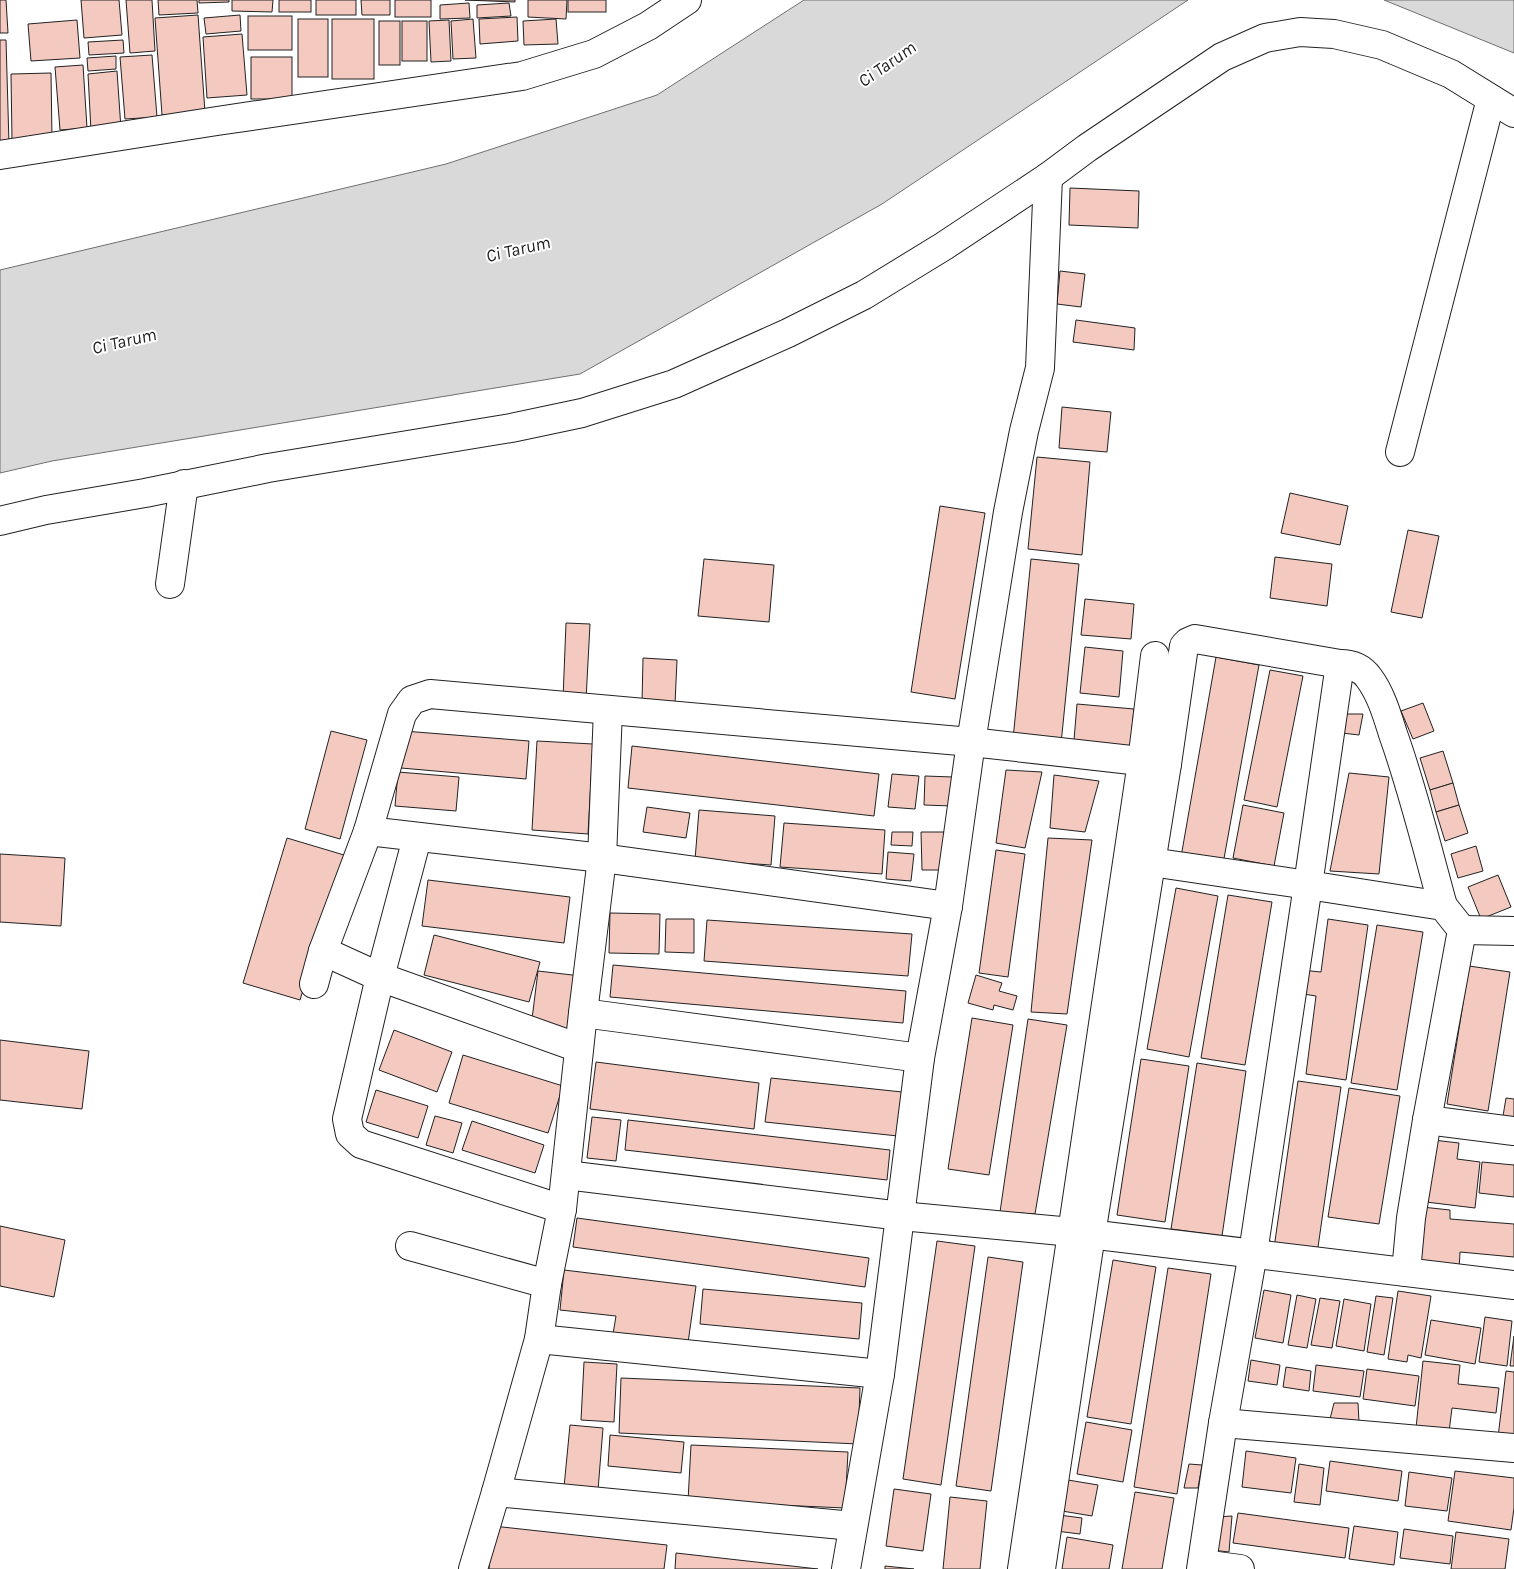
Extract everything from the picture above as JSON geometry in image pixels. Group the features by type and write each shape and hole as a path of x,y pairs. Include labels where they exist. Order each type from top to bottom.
{"street":[{"path":"0,156 217,121 522,76 594,54 648,26 687,0"},
{"path":"0,521 46,510 268,468 511,428 582,413 674,384 788,333 864,295 944,246 1048,177 1087,148 1222,57 1265,38 1300,32 1334,34 1382,45 1451,74 1514,112"},
{"path":"1400,452 1491,99"},
{"path":"846,1569 880,1374 920,1058 948,906 971,742 1008,512 1024,431 1040,368 1048,177"},
{"path":"170,584 184,484"},
{"path":"1041,1569 1054,1421 1081,1233 1155,763 1184,646 1195,639 1347,664 1359,668 1369,678 1382,702 1407,772 1443,906 1462,930 1427,1120 1411,1218 1406,1272"},
{"path":"1114,1024 1151,862 1155,763 1156,656"},
{"path":"1240,1569 1202,1567 1223,1423 1253,1254 1340,664"},
{"path":"314,984 323,951 368,831 402,714 412,700 430,694 971,742 1155,763"},
{"path":"473,1569 539,1339 547,1284 562,1209 602,858 608,710"},
{"path":"368,831 602,858 948,906"},
{"path":"417,838 380,977 347,1119 350,1134 361,1144 562,1209"},
{"path":"1151,862 1443,906"},
{"path":"1462,930 1514,932"},
{"path":"323,951 380,977 579,1048"},
{"path":"583,1013 920,1058"},
{"path":"1427,1120 1514,1132"},
{"path":"566,1175 901,1216 1081,1233 1514,1285"},
{"path":"410,1246 547,1284"},
{"path":"539,1339 880,1374"},
{"path":"1022,1569 1054,1421"},
{"path":"1223,1423 1514,1448"},
{"path":"496,1492 853,1526"}],"water":[{"name":"Ci Tarum","path":"804,0 1188,0 882,204 580,374 52,461 0,473 0,270 446,164 657,95"},
{"path":"1384,0 1514,0 1514,53"}],"building":[{"path":"0,0 6,0 8,33 0,33"},
{"path":"81,0 119,0 122,35 84,38"},
{"path":"126,0 152,0 155,51 130,53"},
{"path":"158,0 197,0 198,13 159,15"},
{"path":"199,0 229,0 229,2 199,3"},
{"path":"232,0 273,0 272,12 232,11"},
{"path":"279,0 311,0 311,12 279,12"},
{"path":"316,0 356,0 356,15 316,15"},
{"path":"361,0 390,0 390,15 362,15"},
{"path":"395,0 431,0 431,17 395,17"},
{"path":"465,0 515,0 515,2"},
{"path":"528,0 567,0 566,19 528,17"},
{"path":"568,0 606,0 606,12 568,12"},
{"path":"469,3 470,18 440,19 440,5"},
{"path":"509,3 511,16 477,18 477,5"},
{"path":"198,15 205,112 162,115 155,18"},
{"path":"240,15 241,31 206,34 204,18"},
{"path":"248,16 292,16 292,50 248,50"},
{"path":"517,17 518,41 480,44 479,19"},
{"path":"298,19 328,19 328,77 298,77"},
{"path":"332,19 374,19 374,79 332,79"},
{"path":"473,19 476,58 453,59 451,21"},
{"path":"556,19 558,44 524,45 523,21"},
{"path":"77,20 80,58 31,61 28,24"},
{"path":"449,20 451,61 431,62 429,21"},
{"path":"379,21 400,21 400,65 379,65"},
{"path":"402,21 427,21 427,61 402,61"},
{"path":"242,34 247,95 207,98 203,37"},
{"path":"0,40 6,40 9,144 0,144"},
{"path":"123,40 124,53 89,55 88,42"},
{"path":"152,55 157,117 125,119 120,57"},
{"path":"116,56 116,69 88,71 87,58"},
{"path":"251,57 292,57 292,99 251,99"},
{"path":"83,65 87,128 60,130 55,67"},
{"path":"117,71 121,129 91,131 88,74"},
{"path":"51,73 52,139 12,140 11,74"},
{"path":"1070,188 1139,191 1138,228 1069,225"},
{"path":"1060,271 1085,274 1081,307 1057,304"},
{"path":"1076,320 1135,328 1134,350 1073,342"},
{"path":"1062,407 1111,412 1107,452 1059,448"},
{"path":"1037,457 1090,462 1082,555 1028,549"},
{"path":"1290,493 1348,506 1340,545 1281,533"},
{"path":"940,506 985,513 955,699 911,692"},
{"path":"1408,530 1439,536 1422,618 1391,612"},
{"path":"1275,557 1332,564 1327,606 1270,598"},
{"path":"704,559 774,565 769,622 698,616"},
{"path":"1031,559 1079,564 1061,744 1013,739"},
{"path":"1085,599 1134,604 1131,639 1081,635"},
{"path":"566,623 590,624 586,700 563,699"},
{"path":"1085,647 1123,651 1119,697 1080,693"},
{"path":"1216,657 1259,665 1223,864 1181,857"},
{"path":"643,658 677,660 675,704 642,703"},
{"path":"1270,670 1303,676 1277,807 1244,800"},
{"path":"1423,703 1434,731 1413,739 1401,711"},
{"path":"1077,704 1134,709 1129,757 1073,752"},
{"path":"1344,714 1363,714 1359,735 1342,733"},
{"path":"331,731 367,740 340,839 305,829"},
{"path":"404,731 529,741 526,779 401,768"},
{"path":"537,741 593,744 588,834 532,830"},
{"path":"632,746 879,774 874,816 628,788"},
{"path":"1443,751 1453,783 1430,790 1420,758"},
{"path":"1006,770 1042,772 1025,848 996,843"},
{"path":"398,772 459,777 456,811 395,806"},
{"path":"1349,773 1389,777 1379,874 1330,871"},
{"path":"892,774 919,776 915,809 888,807"},
{"path":"1054,775 1099,781 1085,832 1050,828"},
{"path":"925,776 953,777 952,806 924,805"},
{"path":"1453,783 1459,805 1436,812 1430,790"},
{"path":"1243,805 1284,813 1274,866 1233,858"},
{"path":"1459,805 1468,833 1445,841 1436,812"},
{"path":"647,807 690,813 686,838 643,832"},
{"path":"699,810 775,816 771,865 695,860"},
{"path":"784,823 885,830 882,874 780,867"},
{"path":"892,832 913,832 912,846 891,845"},
{"path":"921,832 944,832 945,870 922,870"},
{"path":"287,838 344,855 300,1000 243,983"},
{"path":"1048,838 1092,840 1067,1014 1031,1012"},
{"path":"1476,846 1483,871 1458,878 1451,854"},
{"path":"996,850 1025,854 1008,977 979,973"},
{"path":"888,852 914,854 911,881 886,879"},
{"path":"0,854 65,858 61,926 0,922"},
{"path":"1498,875 1511,907 1481,919 1468,887"},
{"path":"428,880 570,897 564,943 422,926"},
{"path":"1176,888 1218,896 1189,1057 1147,1049"},
{"path":"1228,895 1272,902 1245,1065 1201,1058"},
{"path":"610,913 660,914 659,954 609,953"},
{"path":"666,919 694,919 694,953 665,952"},
{"path":"1328,919 1368,925 1346,1080 1306,1074 1316,996 1297,993 1301,970 1321,972"},
{"path":"707,920 912,934 908,976 704,961"},
{"path":"1377,925 1423,932 1397,1090 1351,1083"},
{"path":"434,935 540,962 529,1002 424,975"},
{"path":"613,965 906,991 903,1023 610,997"},
{"path":"1469,966 1510,972 1488,1111 1447,1104"},
{"path":"538,971 581,976 574,1032 531,1027"},
{"path":"976,975 1002,983 999,991 1017,996 1013,1010 994,1005 993,1010 968,1003"},
{"path":"972,1018 1013,1025 989,1175 948,1169"},
{"path":"1028,1019 1067,1025 1035,1214 1000,1212"},
{"path":"394,1030 452,1052 437,1092 379,1070"},
{"path":"0,1040 89,1051 82,1109 0,1100"},
{"path":"463,1055 563,1086 548,1133 449,1103"},
{"path":"1141,1059 1189,1066 1165,1222 1117,1215"},
{"path":"596,1062 759,1083 754,1129 590,1109"},
{"path":"1197,1063 1246,1071 1222,1236 1171,1229"},
{"path":"771,1078 902,1092 898,1136 765,1122"},
{"path":"1298,1081 1341,1087 1317,1254 1274,1248"},
{"path":"1349,1088 1400,1096 1379,1224 1328,1217"},
{"path":"376,1090 428,1106 418,1138 366,1122"},
{"path":"1506,1098 1514,1099 1514,1124 1502,1122"},
{"path":"435,1116 462,1123 453,1153 426,1145"},
{"path":"592,1117 621,1120 616,1161 587,1158"},
{"path":"628,1120 890,1150 887,1180 625,1150"},
{"path":"472,1121 544,1145 535,1173 462,1150"},
{"path":"1433,1140 1459,1143 1457,1159 1480,1162 1475,1208 1426,1202"},
{"path":"1482,1162 1514,1165 1514,1197 1479,1193"},
{"path":"1422,1207 1450,1210 1450,1219 1514,1224 1514,1257 1460,1252 1459,1270 1417,1266"},
{"path":"577,1218 869,1258 865,1287 573,1247"},
{"path":"0,1226 65,1240 54,1297 0,1286"},
{"path":"937,1241 975,1246 941,1485 903,1479"},
{"path":"988,1257 1023,1262 991,1491 956,1486"},
{"path":"1113,1260 1156,1267 1131,1424 1087,1417"},
{"path":"1168,1268 1211,1274 1177,1494 1134,1487"},
{"path":"564,1270 696,1286 688,1343 613,1334 616,1316 560,1310"},
{"path":"703,1289 862,1303 859,1339 700,1324"},
{"path":"1264,1290 1291,1295 1283,1343 1255,1338"},
{"path":"1398,1291 1431,1296 1421,1358 1408,1355 1407,1362 1388,1359"},
{"path":"1297,1295 1316,1299 1307,1348 1288,1345"},
{"path":"1376,1296 1393,1298 1384,1355 1367,1352"},
{"path":"1320,1298 1340,1301 1332,1348 1311,1345"},
{"path":"1344,1299 1371,1304 1364,1351 1336,1346"},
{"path":"1485,1317 1512,1321 1507,1366 1479,1362"},
{"path":"1431,1320 1481,1328 1475,1364 1425,1355"},
{"path":"1514,1336 1514,1366 1510,1366"},
{"path":"1251,1360 1280,1365 1277,1385 1248,1381"},
{"path":"1423,1361 1460,1365 1458,1384 1499,1388 1496,1413 1452,1408 1449,1432 1416,1428"},
{"path":"584,1362 617,1364 614,1422 581,1420"},
{"path":"1316,1365 1364,1371 1360,1397 1313,1391"},
{"path":"1286,1367 1311,1371 1309,1391 1283,1387"},
{"path":"1367,1369 1419,1376 1415,1406 1363,1399"},
{"path":"1506,1371 1514,1372 1514,1439 1498,1437"},
{"path":"621,1378 860,1388 858,1444 619,1433"},
{"path":"1334,1403 1358,1403 1359,1422 1330,1419"},
{"path":"1086,1422 1132,1430 1123,1482 1077,1474"},
{"path":"570,1425 603,1428 598,1490 564,1487"},
{"path":"610,1435 684,1442 681,1473 608,1466"},
{"path":"691,1445 848,1452 845,1508 688,1501"},
{"path":"1246,1451 1296,1458 1291,1493 1242,1487"},
{"path":"1330,1461 1402,1471 1398,1501 1326,1491"},
{"path":"1189,1464 1202,1465 1198,1488 1184,1488"},
{"path":"1299,1464 1324,1468 1320,1505 1294,1502"},
{"path":"1455,1471 1514,1478 1514,1508 1511,1530 1448,1521"},
{"path":"1409,1472 1452,1478 1447,1511 1405,1506"},
{"path":"1062,1479 1098,1485 1092,1516 1056,1510"},
{"path":"894,1489 931,1494 923,1551 886,1546"},
{"path":"1135,1492 1174,1498 1162,1569 1122,1569"},
{"path":"950,1497 987,1501 980,1569 943,1569"},
{"path":"1238,1513 1349,1528 1345,1558 1233,1543"},
{"path":"1059,1515 1082,1518 1080,1534 1056,1531"},
{"path":"1232,1516 1229,1552 1212,1550 1216,1517"},
{"path":"493,1526 667,1545 664,1569 489,1569"},
{"path":"1354,1526 1398,1532 1394,1565 1349,1559"},
{"path":"1404,1529 1453,1536 1450,1564 1400,1558"},
{"path":"1456,1532 1509,1539 1505,1569 1451,1569"},
{"path":"1067,1537 1113,1545 1109,1569 1062,1569"},
{"path":"676,1553 818,1569 675,1569"},
{"path":"885,1566 914,1569 885,1569"}]}
